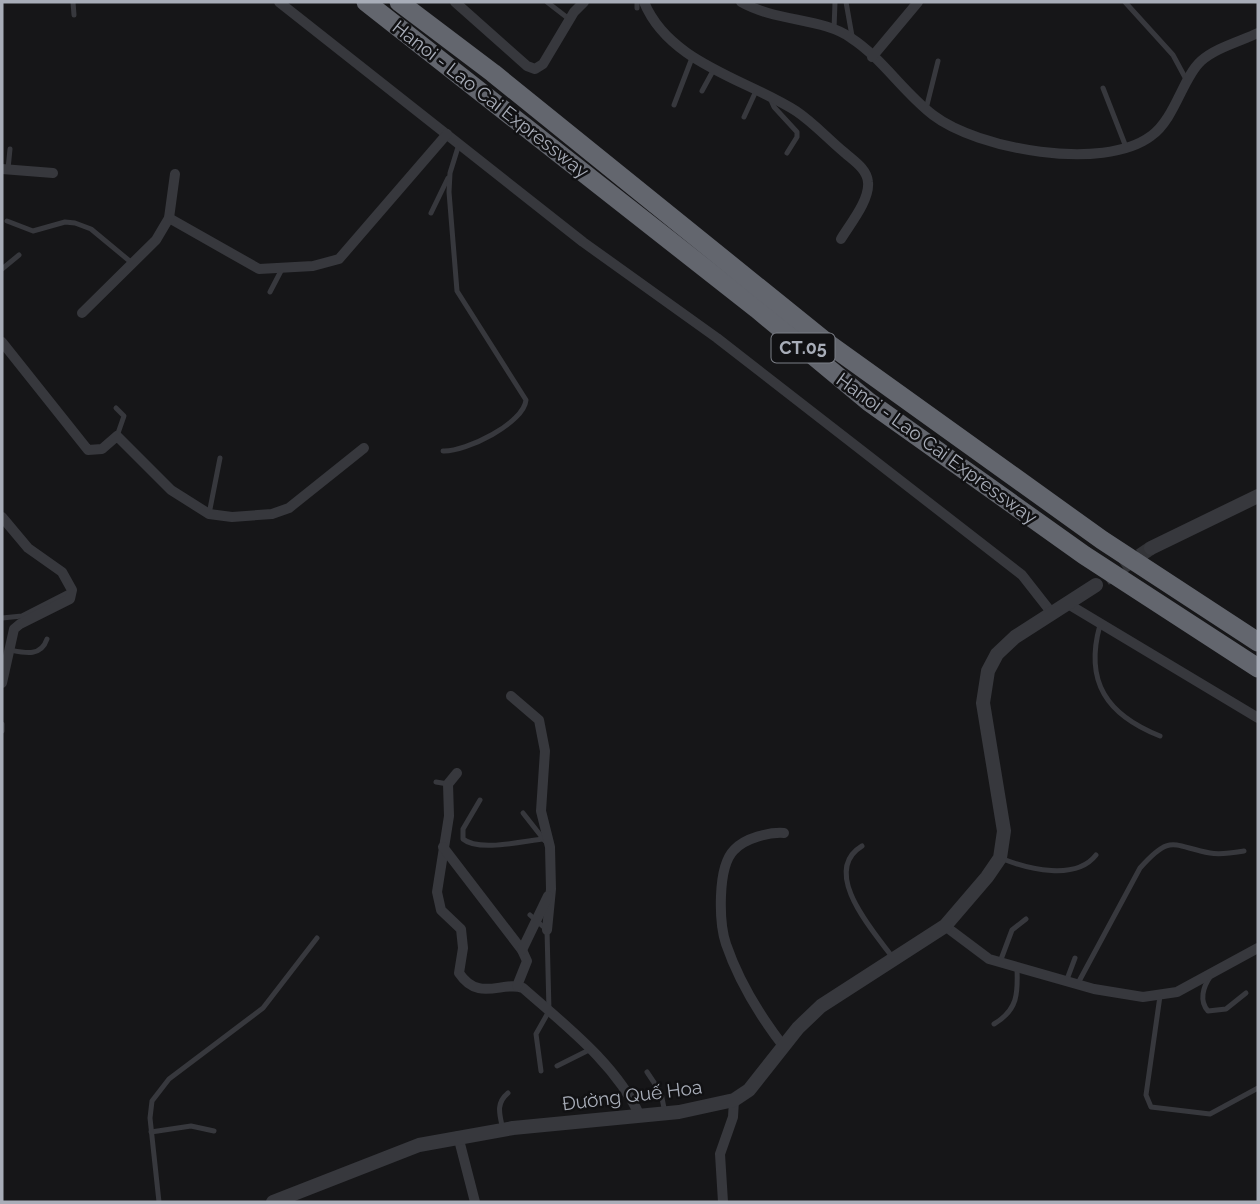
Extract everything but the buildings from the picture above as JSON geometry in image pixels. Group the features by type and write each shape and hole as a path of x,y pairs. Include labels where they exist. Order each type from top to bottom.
{"highway":[{"name":"Hanoi - Lao Cai Expressway","path":"366,2 757,309 869,401 1084,555 1258,668"},
{"name":"Hanoi - Lao Cai Expressway","path":"399,2 493,73 826,342 1102,540 1258,642"}],"street":[{"path":"279,2 583,242 718,338 1022,575 1051,612"},
{"path":"455,2 527,66 535,69 543,64 569,19 584,2"},
{"path":"741,2 773,17 834,29 852,38 926,109 955,129 1012,148 1055,153 1095,153 1126,147 1151,136 1165,122 1201,61 1258,33"},
{"path":"872,57 918,2"},
{"path":"639,4 668,37 737,83 769,95 799,113 863,169 868,182 864,200 841,239"},
{"path":"169,218 239,260 267,270 328,264 340,259 447,134"},
{"path":"5,169 53,173"},
{"path":"82,313 156,240 169,218 175,174"},
{"path":"2,342 88,450 102,449 117,436 171,490 209,514 254,517 289,508 364,449"},
{"path":"1151,548 1258,496"},
{"path":"2,517 28,548 62,572 72,590 70,599 14,629 2,683"},
{"path":"723,1202 720,1154 733,1117 734,1100 749,1090 821,1006 945,926 1000,858 1004,831 984,703 984,686 998,654 1015,637 1096,585"},
{"path":"1068,604 1258,718"},
{"path":"512,696 539,720 545,751 541,811 551,889 547,930"},
{"path":"457,773 442,783 449,816 437,892 441,910 461,929 463,948 459,973 471,984 486,990 517,986 549,1011 629,1091 640,1116"},
{"path":"784,833 764,835 735,848 725,869 720,912 726,944 753,1005 784,1047"},
{"path":"443,846 522,950 527,961 517,986"},
{"path":"522,950 533,917 551,889"},
{"path":"945,926 981,955 1000,962 1071,983 1143,997 1177,992 1258,948"},
{"name":"Đường Quế Hoa","path":"273,1202 419,1145 457,1136 665,1113 734,1100"},
{"path":"457,1136 475,1202"}],"lane":[{"path":"73,2 75,15"},
{"path":"547,2 569,19"},
{"path":"834,29 835,2"},
{"path":"846,2 852,38"},
{"path":"1125,2 1173,55 1188,84"},
{"path":"674,105 693,55"},
{"path":"926,109 938,61"},
{"path":"702,91 714,69"},
{"path":"1103,88 1126,147"},
{"path":"744,117 756,91"},
{"path":"769,95 774,107 797,132 797,137 787,153"},
{"path":"431,213 450,173 459,144"},
{"path":"5,169 10,149"},
{"path":"443,452 462,450 479,442 522,413 526,400 457,291 450,173"},
{"path":"7,221 33,231 65,222 83,226 91,229 132,263"},
{"path":"2,269 19,255"},
{"path":"270,292 282,269"},
{"path":"116,408 124,416 117,436"},
{"path":"209,514 220,458"},
{"path":"2,618 22,616 72,590"},
{"path":"1100,625 1094,657 1095,676 1101,692 1110,705 1142,729 1160,736"},
{"path":"10,650 35,653 45,646 47,639"},
{"path":"2,724 2,731"},
{"path":"480,800 463,829 463,839 468,843 547,843"},
{"path":"523,813 547,843"},
{"path":"1071,983 1140,868 1154,852 1179,843 1214,854 1244,851"},
{"path":"862,846 849,859 847,873 851,898 893,958"},
{"path":"1000,858 1019,865 1068,870 1083,866 1096,855"},
{"path":"533,917 547,930 549,1011 537,1034 541,1071"},
{"path":"1000,962 1012,930 1026,919"},
{"path":"159,1202 151,1132 152,1101 169,1079 263,1008 317,937"},
{"path":"1071,983 1075,958"},
{"path":"995,1024 1007,1016 1014,1006 1018,995 1017,968"},
{"path":"1214,972 1204,987 1203,999 1208,1011 1226,1009 1246,993"},
{"path":"1160,996 1146,1095 1151,1107 1210,1114 1258,1088"},
{"path":"557,1066 589,1050"},
{"path":"647,1072 661,1093 665,1113"},
{"path":"503,1130 499,1102 508,1093"},
{"path":"151,1132 191,1126 214,1131"}],"tunnel":[{"path":"1105,579 1151,548"}]}
